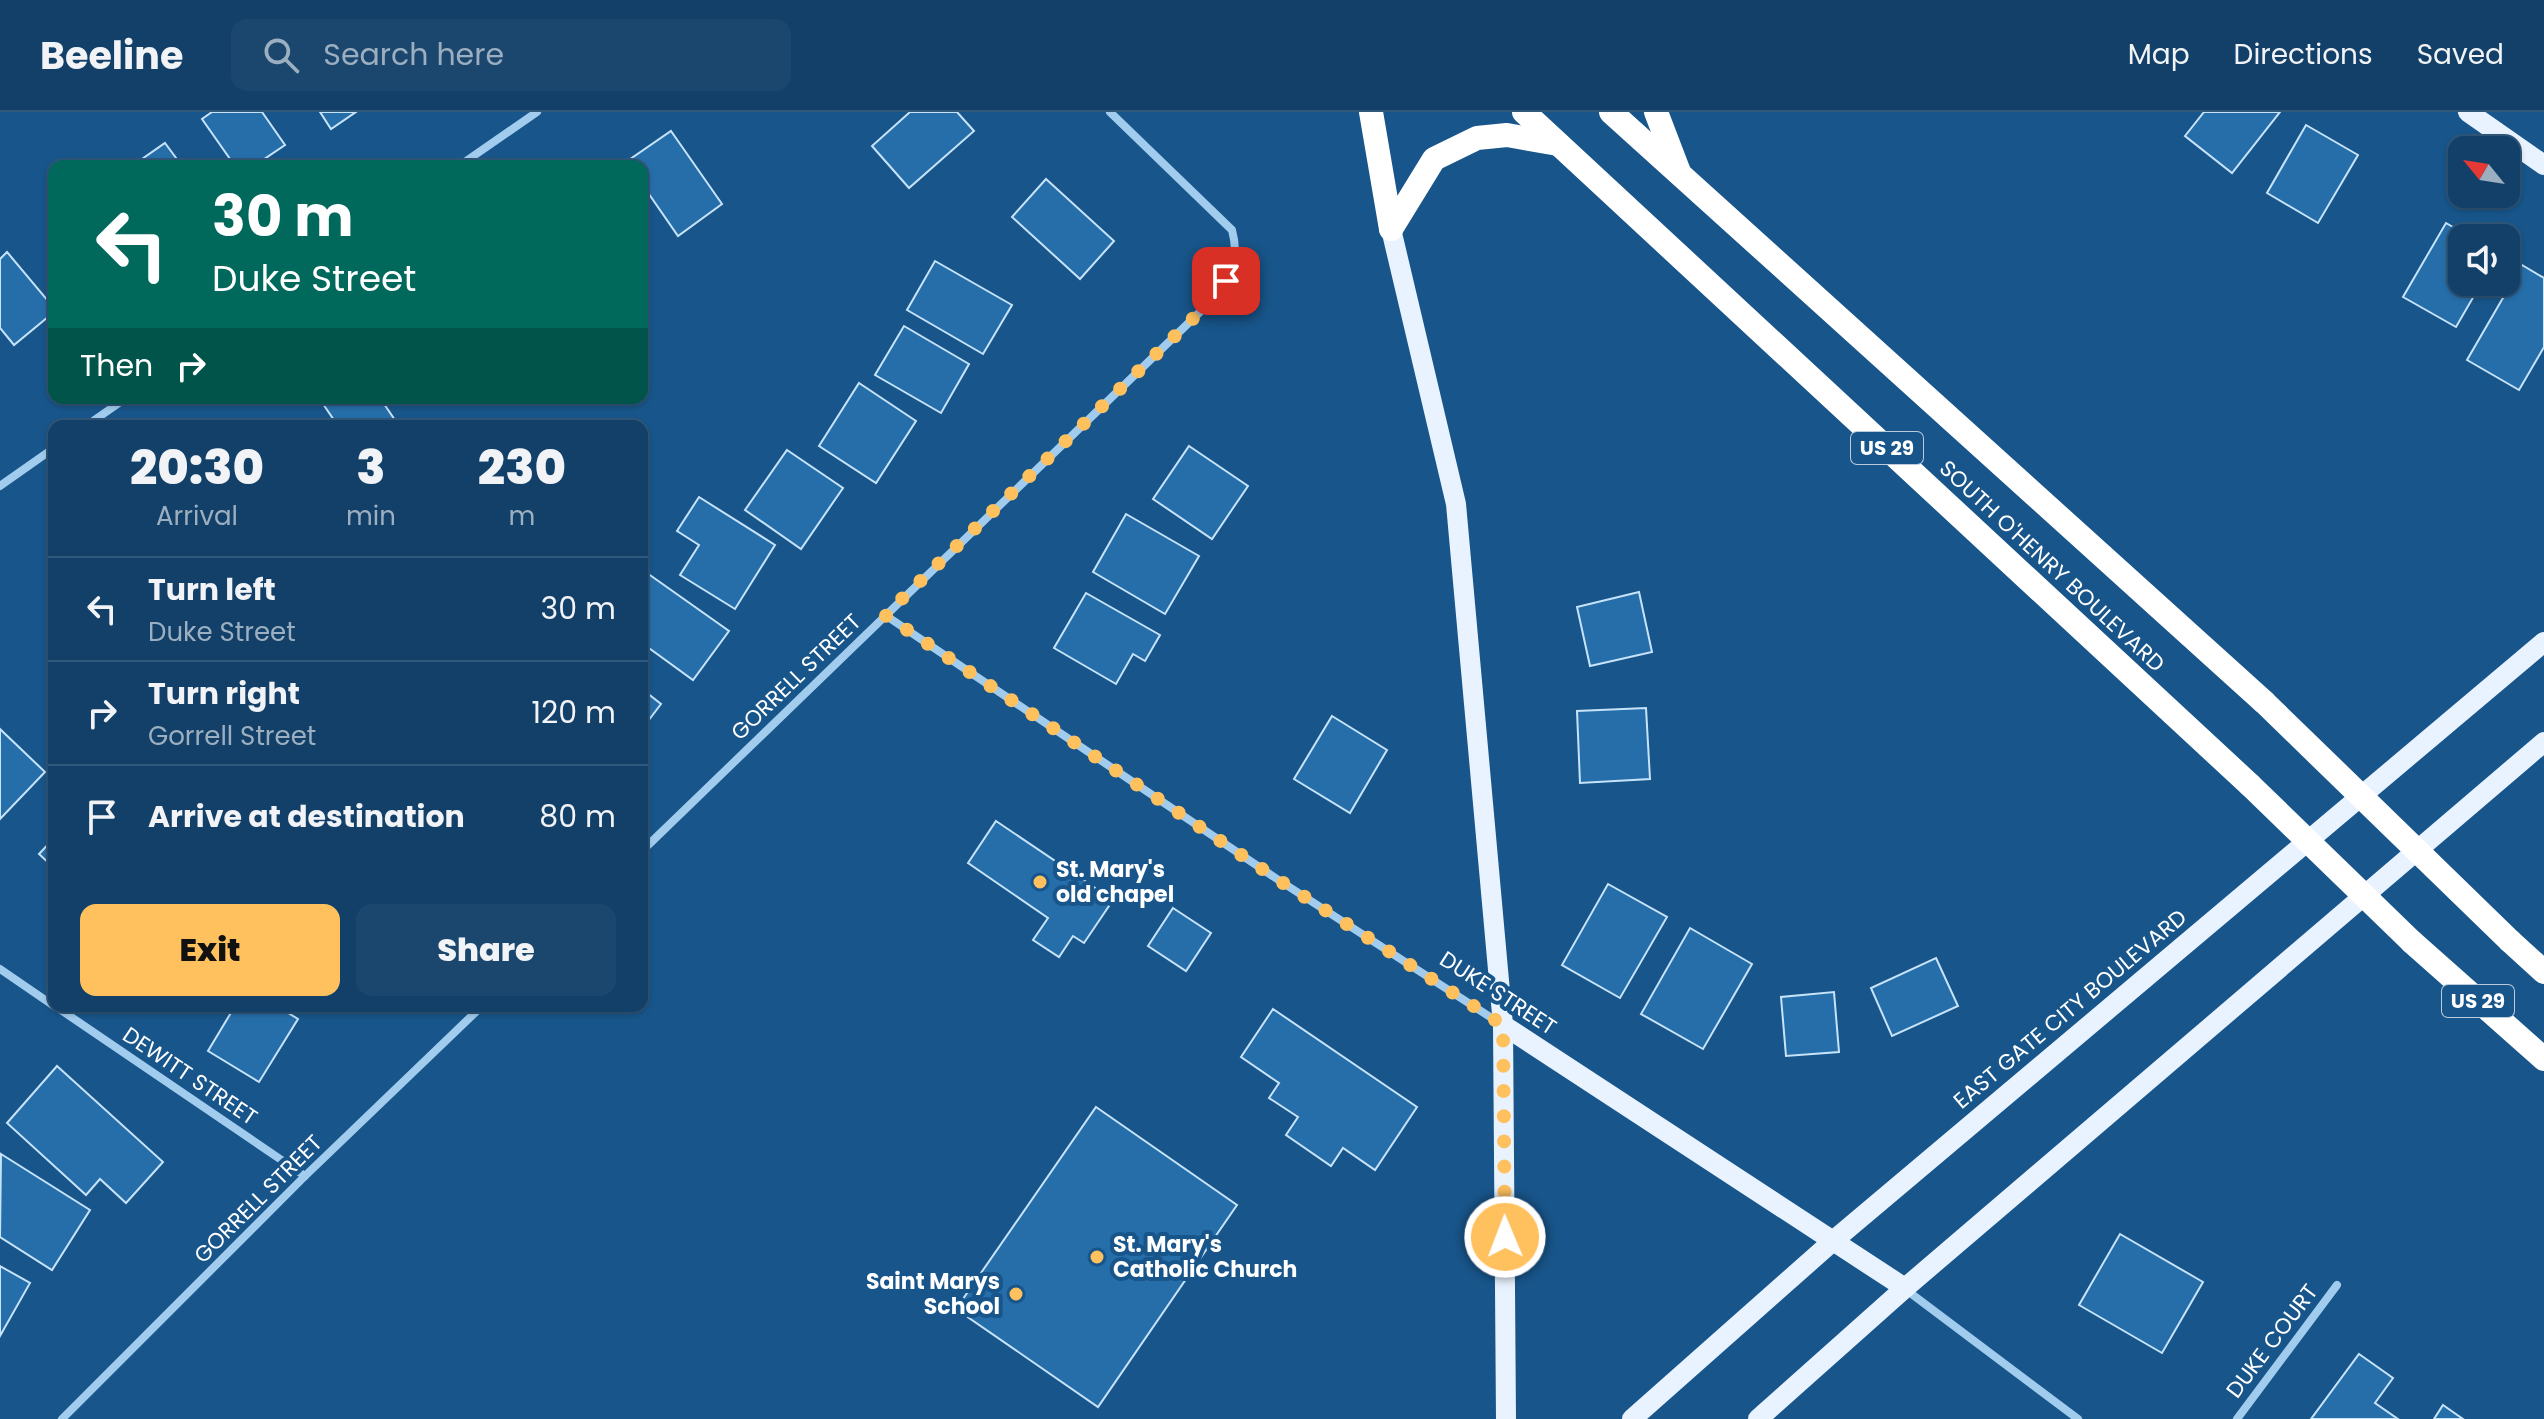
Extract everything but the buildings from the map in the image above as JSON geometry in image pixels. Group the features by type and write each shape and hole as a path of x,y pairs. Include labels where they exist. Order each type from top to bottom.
{"highway":[{"path":"1371,112 1391,229"},
{"name":"SOUTH O'HENRY BOULEVARD","path":"1524,112 2250,785 2412,942 2544,1059"},
{"name":"SOUTH O'HENRY BOULEVARD","path":"1611,112 2264,702 2544,972"},
{"path":"1656,112 1681,178"},
{"path":"1391,229 1434,159 1477,138 1507,135 1558,144"}],"main road":[{"path":"2468,112 2544,165"},
{"path":"1391,229 1456,504 1503,1025 1506,1419"},
{"name":"EAST GATE CITY BOULEVARD","path":"1632,1419 1833,1241 2544,642"},
{"path":"1758,1419 1905,1288 2544,742"},
{"name":"DUKE STREET","path":"1503,1025 1905,1288"}],"street":[{"path":"468,160 537,112"},
{"name":"GORRELL STREET","path":"648,845 1203,309 1226,281 1238,252 1232,230 1110,112"},
{"path":"95,420 117,404"},
{"path":"0,486 48,452"},
{"name":"DUKE STREET","path":"885,615 1277,879 1503,1025"},
{"name":"DEWITT STREET","path":"0,969 48,1002"},
{"name":"DEWITT STREET","path":"63,1012 305,1176"},
{"name":"GORRELL STREET","path":"62,1419 305,1176 476,1012"},
{"name":"DUKE COURT","path":"2237,1419 2337,1285"},
{"name":"DUKE STREET","path":"1905,1288 2078,1419"}],"place":[{"name":"St. Mary's old chapel","path":"1040,882"},
{"name":"St. Mary's Catholic Church","path":"1097,1257"},
{"name":"Saint Marys School","path":"1016,1294"}],"route":[{"path":"1226,281 1203,309 885,615 1277,879 1503,1025 1505,1237"}]}
